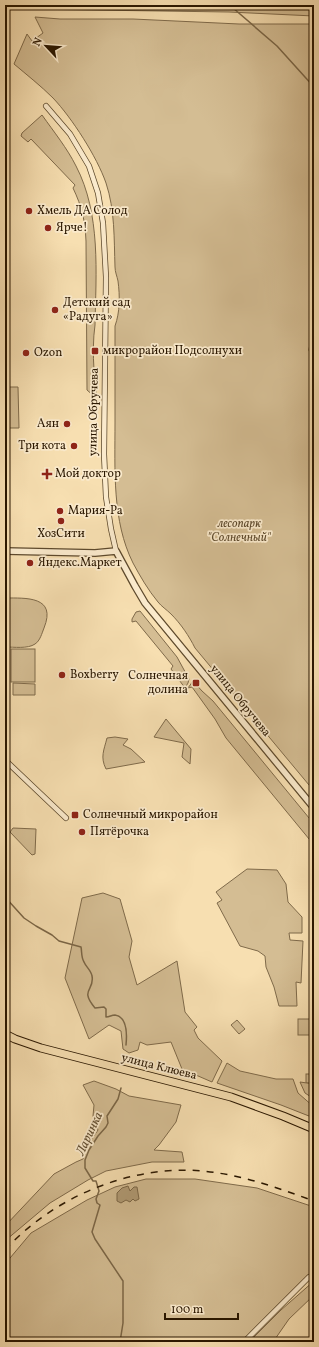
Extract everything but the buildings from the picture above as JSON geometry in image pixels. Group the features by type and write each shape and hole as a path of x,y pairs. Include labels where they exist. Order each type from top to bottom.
{"main road":[{"name":"улица Клюева","path":"5,1034 15,1039 56,1052 231,1097 312,1127"}],"street":[{"name":"улица Обручева","path":"46,106 70,134 89,166 98,193 103,223 106,284 104,454 106,490 111,529 116,551 131,580 146,603 314,808"},
{"path":"5,551 95,553 116,551"},
{"path":"5,760 66,818"},
{"path":"244,1342 309,1277 314,1275"}],"green space":[{"path":"33,5 313,5 314,16 229,12 23,9"},
{"name":"лесопарк \"Солнечный\"","path":"35,17 60,19 133,19 239,24 314,24 314,791 195,648 178,622 159,604 144,583 126,547 118,513 115,477 115,326 119,310 119,298 118,281 115,269 114,225 111,204 106,183 97,162 76,127 53,98 14,64 27,34 32,41 43,33"},
{"path":"42,115 76,166 84,184 90,204 96,264 95,325 93,347 96,387 95,397 87,390 86,241 85,227 79,201 73,188 75,185 31,139 28,142 21,136 22,133"},
{"path":"5,387 18,387 19,428 5,428"},
{"path":"5,598 30,599 43,604 46,610 47,618 41,637 32,646 5,647"},
{"path":"140,611 177,657 189,679 185,688 171,669 173,666 136,621 132,622 136,612"},
{"path":"11,649 35,649 35,682 11,682"},
{"path":"193,681 213,701 314,824 314,845 226,738 215,719 192,687 188,688"},
{"path":"13,683 35,684 35,695 13,695"},
{"path":"166,719 191,749 190,764 182,757 184,743 154,737"},
{"path":"115,737 128,739 123,745 131,749 145,762 106,769 103,757 107,738"},
{"path":"13,828 36,829 35,854 32,855 10,832"},
{"path":"247,869 277,870 286,884 288,902 302,917 302,933 289,933 290,940 303,941 301,983 296,982 297,1006 279,1006 274,987 266,967 265,956 258,951 240,946 217,903 222,900 216,892"},
{"path":"103,893 120,899 132,941 129,957 137,985 177,961 185,1012 197,1027 194,1030 198,1038 222,1061 212,1082 182,1069 171,1042 147,1045 140,1042 138,1050 129,1053 123,1049 121,1031 109,1025 89,1039 65,978 82,898"},
{"path":"298,1019 314,1019 314,1035 298,1035"},
{"path":"237,1020 245,1029 239,1034 231,1025"},
{"path":"227,1063 240,1071 276,1079 293,1079 298,1093 314,1107 314,1118 217,1083"},
{"path":"306,1074 314,1074 314,1083 306,1083"},
{"path":"94,1081 116,1089 129,1096 181,1105 176,1122 154,1150 182,1152 184,1162 152,1162 106,1171 50,1203 6,1240 5,1226 54,1174 83,1159 87,1147 98,1130 93,1116 94,1105 83,1085"},
{"path":"300,1082 314,1084 314,1099 305,1093"},
{"path":"146,1179 195,1179 257,1188 314,1207 314,1272 310,1273 241,1342 5,1342 5,1264 31,1233 87,1200 115,1187"},
{"path":"314,1281 314,1295 289,1319 273,1342 249,1342 281,1310"}],"shaded area":[{"path":"128,1186 130,1191 134,1187 137,1187 139,1199 135,1201 133,1199 130,1202 126,1200 121,1203 117,1201 117,1193 122,1188"}],"waterway":[{"path":"232,5 233,8 277,46 314,87"},
{"path":"314,114 314,144"},
{"path":"314,328 309,350 314,359"},
{"name":"Ларинка","path":"5,897 24,918 36,926 52,935 59,941 81,947 83,960 92,976 88,993 90,1002 95,1008 104,1007 106,1009 106,1017 115,1015 122,1019 126,1027 126,1045"},
{"name":"Ларинка","path":"120,1342 123,1323 123,1281 95,1239 92,1232 100,1205 97,1203 96,1199 99,1191 96,1181 93,1181 85,1168 85,1160 89,1150 106,1127 108,1123 107,1116 118,1099 121,1088"}],"railway":[{"path":"5,1250 26,1230 50,1212 75,1197 102,1185 131,1177 160,1172 189,1170 231,1175 267,1185 314,1201"}],"place":[{"name":"Хмель ДА Солод","path":"29,211"},
{"name":"Ярче!","path":"48,228"},
{"name":"Детский сад «Радуга»","path":"55,310"},
{"name":"микрорайон Подсолнухи","path":"95,351"},
{"name":"Ozon","path":"26,353"},
{"name":"Аян","path":"67,424"},
{"name":"Три кота","path":"74,446"},
{"name":"Мой доктор","path":"47,474"},
{"name":"Мария-Ра","path":"60,511"},
{"name":"ХозСити","path":"61,521"},
{"name":"Яндекс.Маркет","path":"30,563"},
{"name":"Boxberry","path":"62,675"},
{"name":"Солнечная долина","path":"196,683"},
{"name":"Солнечный микрорайон","path":"75,815"},
{"name":"Пятёрочка","path":"82,832"}]}
